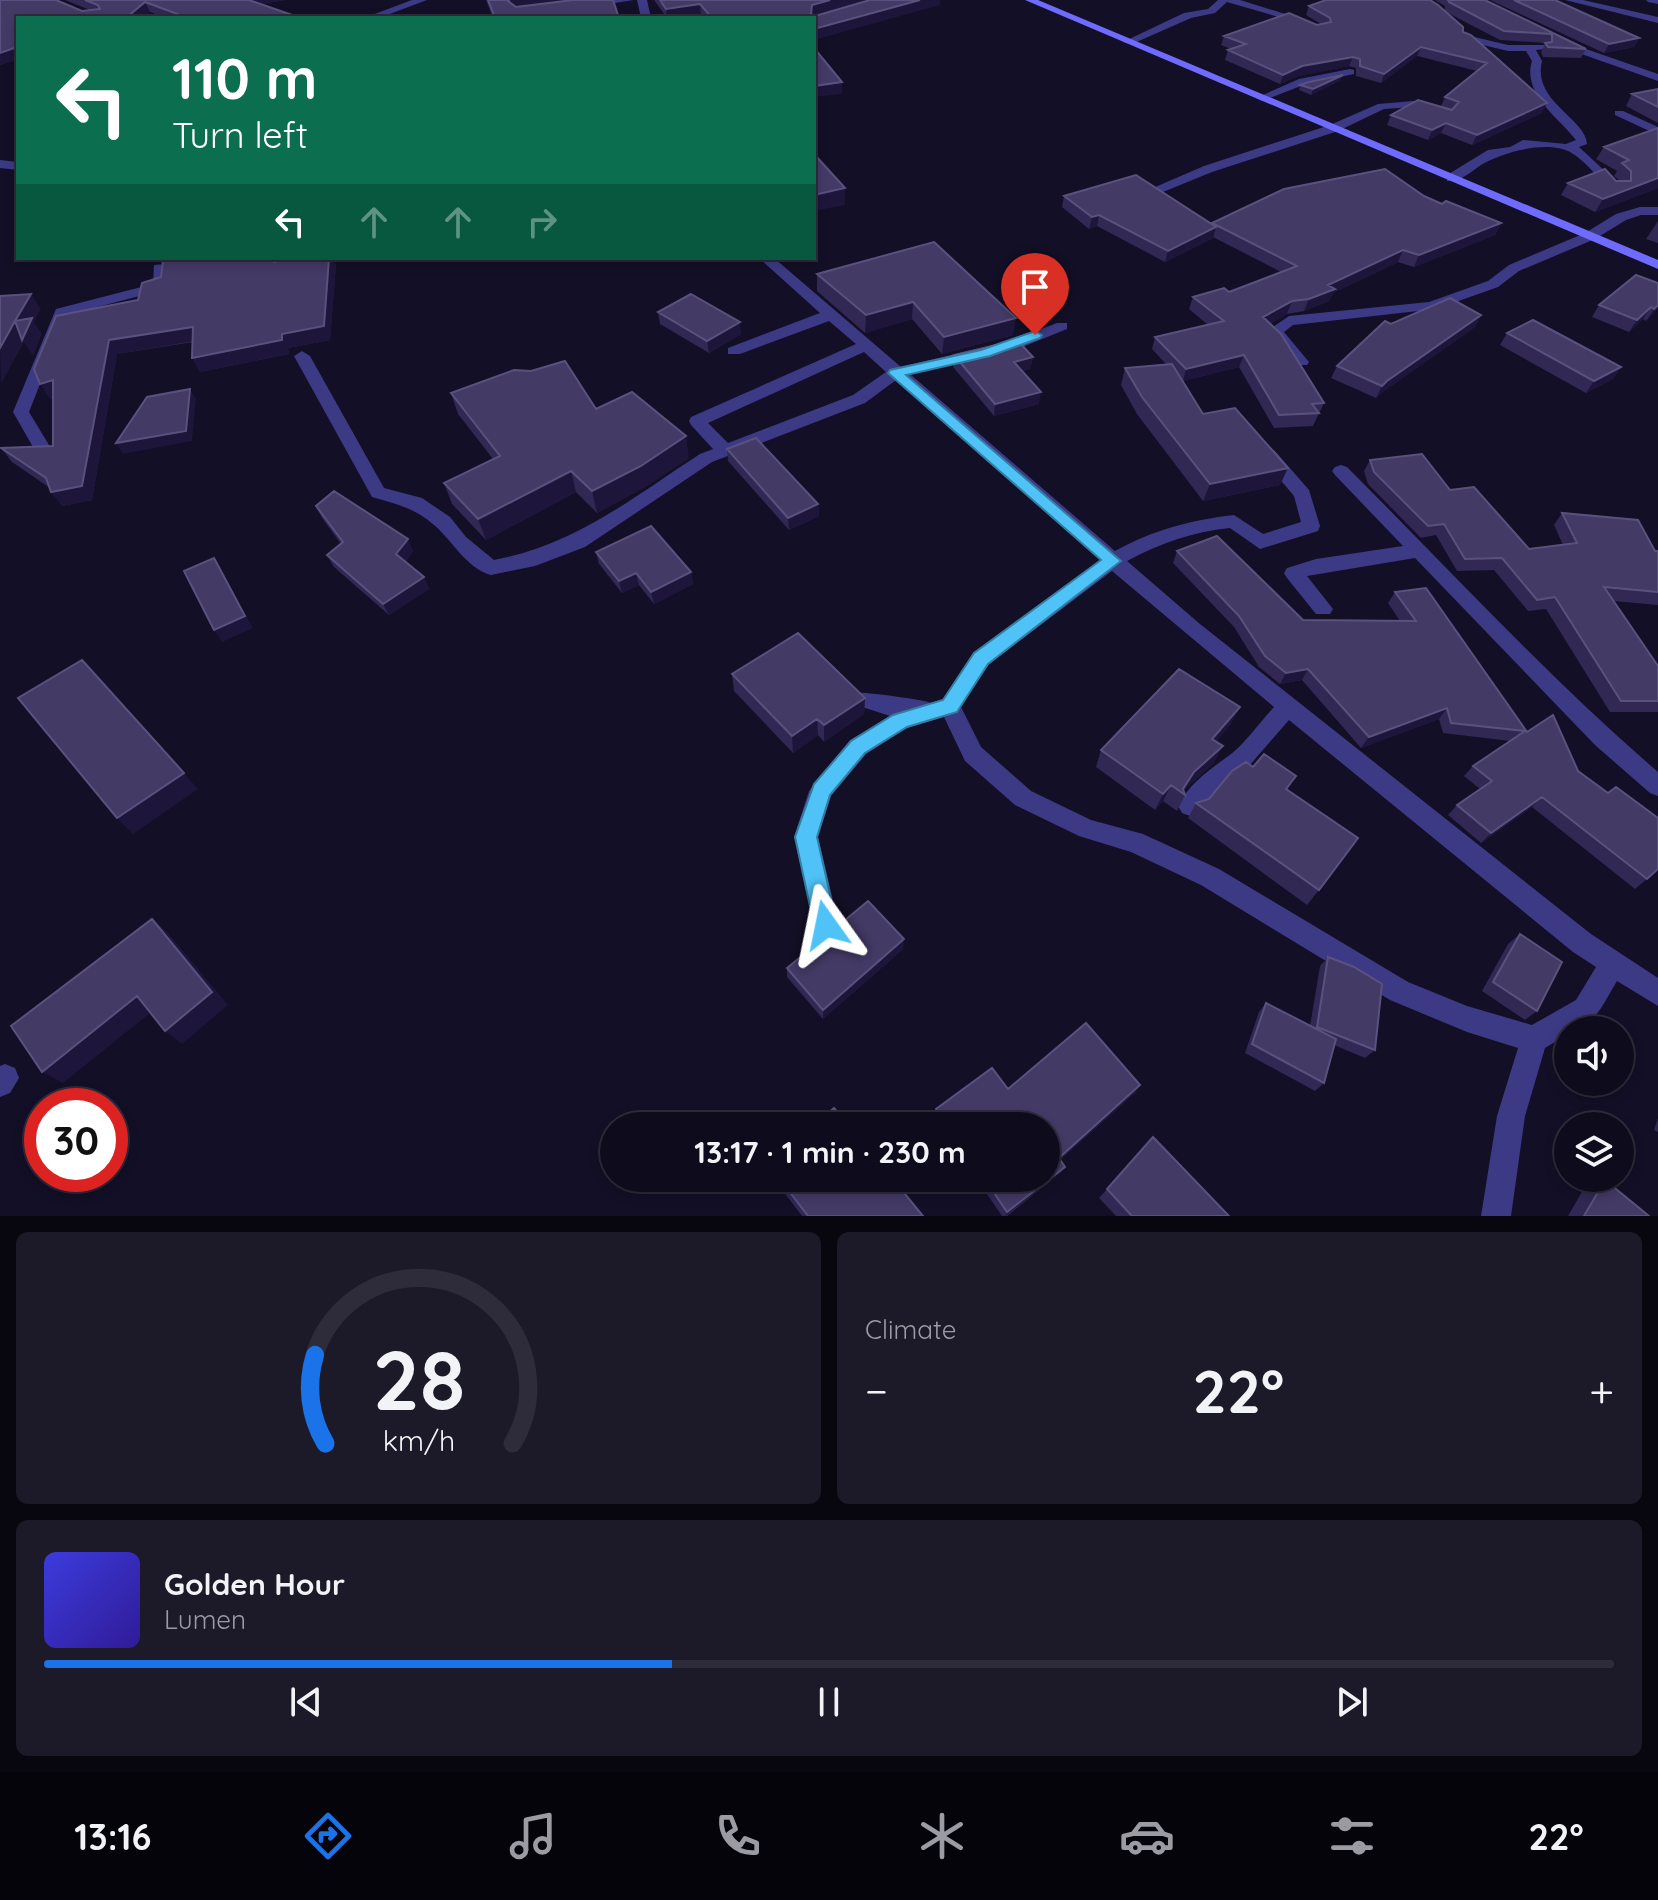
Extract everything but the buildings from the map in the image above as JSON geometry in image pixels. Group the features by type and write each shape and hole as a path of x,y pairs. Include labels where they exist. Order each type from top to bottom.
{"main road":[{"path":"1030,0 1658,265"}],"street":[{"path":"375,16 422,0"},
{"path":"573,5 629,0"},
{"path":"1128,42 1188,15 1211,11 1226,0 1310,23 1320,30"},
{"path":"1570,0 1658,19"},
{"path":"1603,0 1631,15"},
{"path":"1644,0 1658,19"},
{"path":"1651,0 1658,1"},
{"path":"1538,34 1658,78"},
{"path":"1466,38 1530,49 1559,42"},
{"path":"1452,178 1492,153 1513,150 1527,143 1571,146 1583,141 1569,123 1550,108 1534,72 1537,61 1530,49"},
{"path":"1262,98 1303,81 1350,72"},
{"path":"1153,191 1208,169 1334,128 1382,106 1413,104 1446,113"},
{"path":"1619,113 1658,131"},
{"path":"1571,146 1616,189"},
{"path":"1301,362 1275,331 1289,321 1431,306 1493,284 1514,268 1590,236 1621,217 1640,211 1658,211"},
{"path":"768,260 1112,561 1288,706 1582,943 1658,993"},
{"path":"43,450 21,412 61,312 161,286 159,268 203,265"},
{"path":"734,351 830,315"},
{"path":"302,356 378,493 416,502 443,522 459,542 491,568 528,561 578,542 706,458 859,399 895,373 1000,349 1062,326"},
{"path":"724,450 697,421 865,346"},
{"path":"826,925 806,837 821,791 858,747 900,721 950,706 981,659 1112,561 1152,539 1200,525 1234,521 1260,542 1311,526 1303,494 1256,441"},
{"path":"1341,471 1603,738 1658,786"},
{"path":"1323,609 1294,573 1316,566 1420,550"},
{"path":"864,699 887,707 950,706"},
{"path":"950,706 973,754 1023,798 1087,829 1135,842 1210,877 1399,991 1467,1019 1534,1039"},
{"path":"1190,806 1213,778 1241,759 1288,706"},
{"path":"1496,1216 1511,1116 1534,1039 1585,1009 1613,963"}],"route":[{"path":"826,925 806,837 821,791 858,747 900,721 950,706 981,659 1112,561 895,373 985,353 1035,335"}]}
